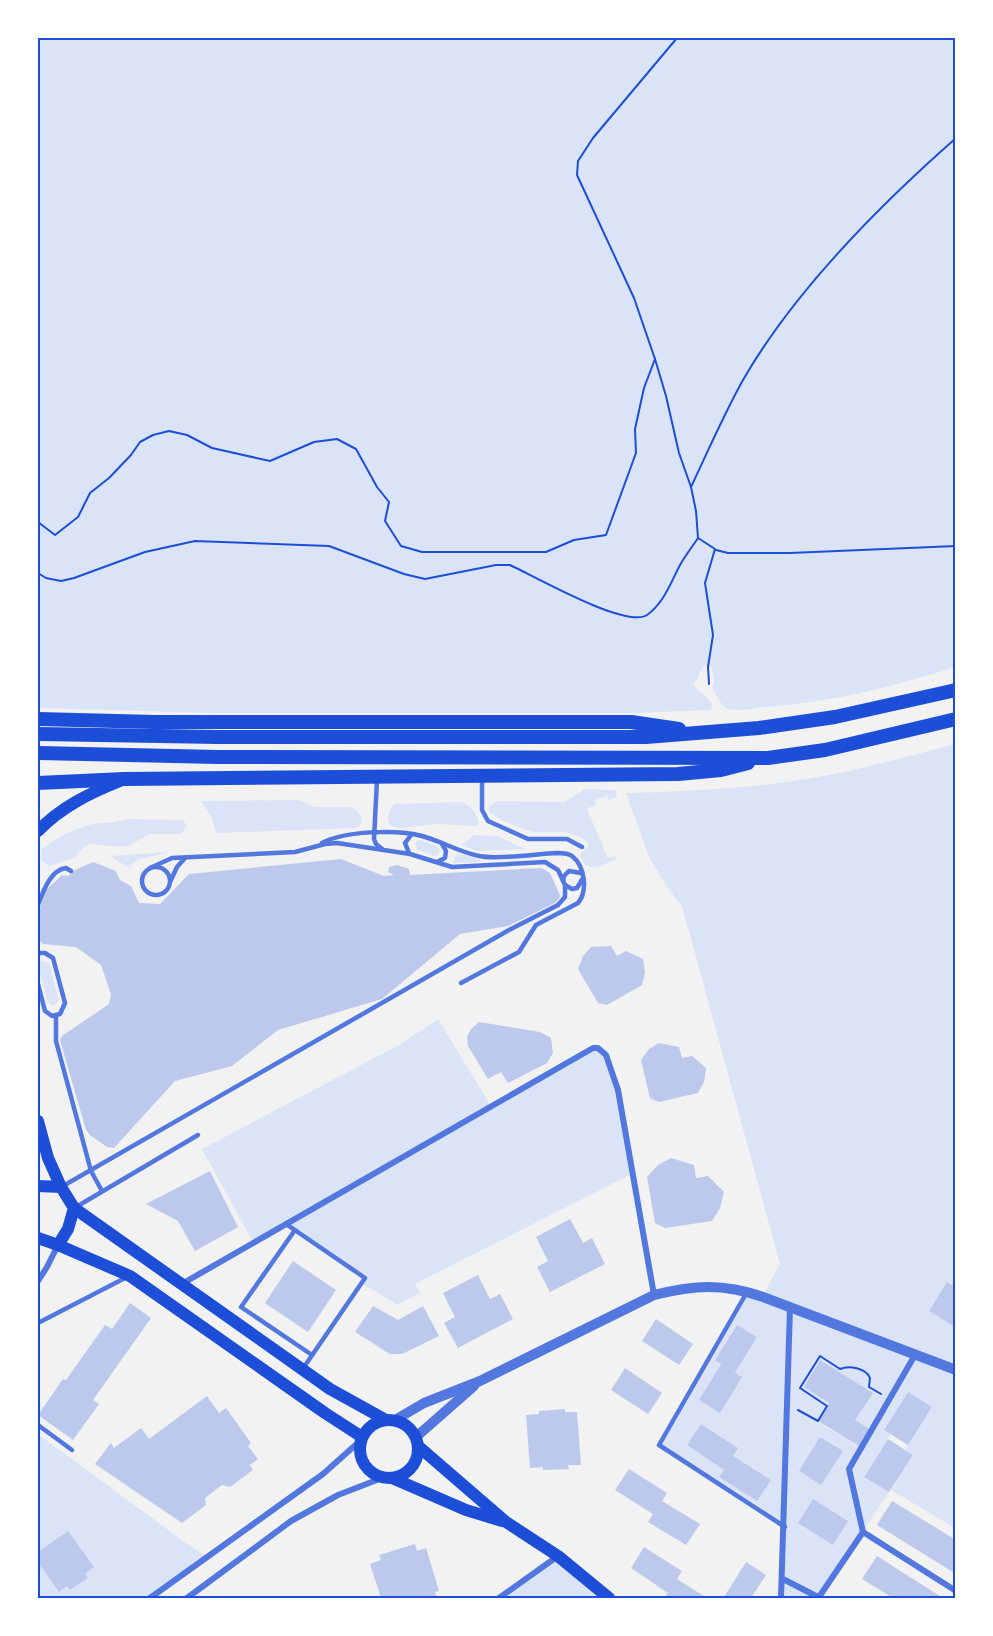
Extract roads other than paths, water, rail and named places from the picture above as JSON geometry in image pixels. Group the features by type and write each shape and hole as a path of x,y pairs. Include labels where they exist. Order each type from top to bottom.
{"main road":[{"path":"39,734 218,737 646,737 759,728 835,717 956,690"},
{"path":"38,719 155,722 631,722 708,733"},
{"path":"38,783 124,779 678,774 721,770 768,758 825,750 956,719"},
{"path":"39,753 230,757 768,758"},
{"path":"38,778 53,782"},
{"path":"38,831 62,810 124,779"},
{"path":"38,1121 48,1158 61,1187 74,1208 330,1389 411,1429 417,1442 418,1454 412,1467 400,1476 387,1478"},
{"path":"38,1186 61,1187"},
{"path":"58,1245 68,1228 74,1208"},
{"path":"38,1238 130,1276 361,1439"},
{"path":"391,1420 371,1425 361,1439 360,1459 365,1468 373,1474 466,1510 506,1522"},
{"path":"417,1442 506,1522 558,1556 609,1599"}],"street":[{"path":"180,1285 593,1048 598,1048 606,1055 618,1090 654,1295"},
{"path":"38,1281 58,1245"},
{"path":"391,1420 424,1403 480,1381 654,1295 706,1286 747,1292 956,1370"},
{"path":"782,1599 790,1307"},
{"path":"915,1355 849,1469 863,1532 956,1591"},
{"path":"417,1442 480,1381"},
{"path":"150,1599 323,1474 361,1439"},
{"path":"188,1599 291,1521 338,1495 387,1478"},
{"path":"783,1579 820,1598 863,1532"},
{"path":"499,1599 558,1556"}],"lane":[{"path":"482,777 482,810 488,821 528,839 567,839 582,847"},
{"path":"378,778 376,844 387,851"},
{"path":"314,848 338,836 375,832 414,834 480,856 564,853 574,858 582,876 583,894 578,903 536,924 524,947 514,956 461,983"},
{"path":"410,854 405,843 406,839 414,834"},
{"path":"435,862 445,858 446,851 441,842"},
{"path":"185,858 177,867 166,891 162,894 149,893 143,887 142,878 150,868 165,860 185,858 296,852 337,843 410,854 452,867 545,862 555,866 564,883 572,889 577,888 582,876"},
{"path":"38,905 48,882 62,868 70,871"},
{"path":"150,868 164,869 168,873 170,882"},
{"path":"61,1187 509,930 558,905 565,897 564,876 569,872 582,876"},
{"path":"38,946 38,953 45,953 53,958 65,1003 63,1011 56,1016 48,1014 39,999 38,984"},
{"path":"56,1016 56,1041 91,1171 102,1191"},
{"path":"74,1208 198,1135"},
{"path":"286,1224 365,1278 302,1370"},
{"path":"295,1230 242,1307 312,1355"},
{"path":"38,1323 130,1276"},
{"path":"747,1292 659,1445 785,1527"},
{"path":"38,1425 72,1450"}]}
